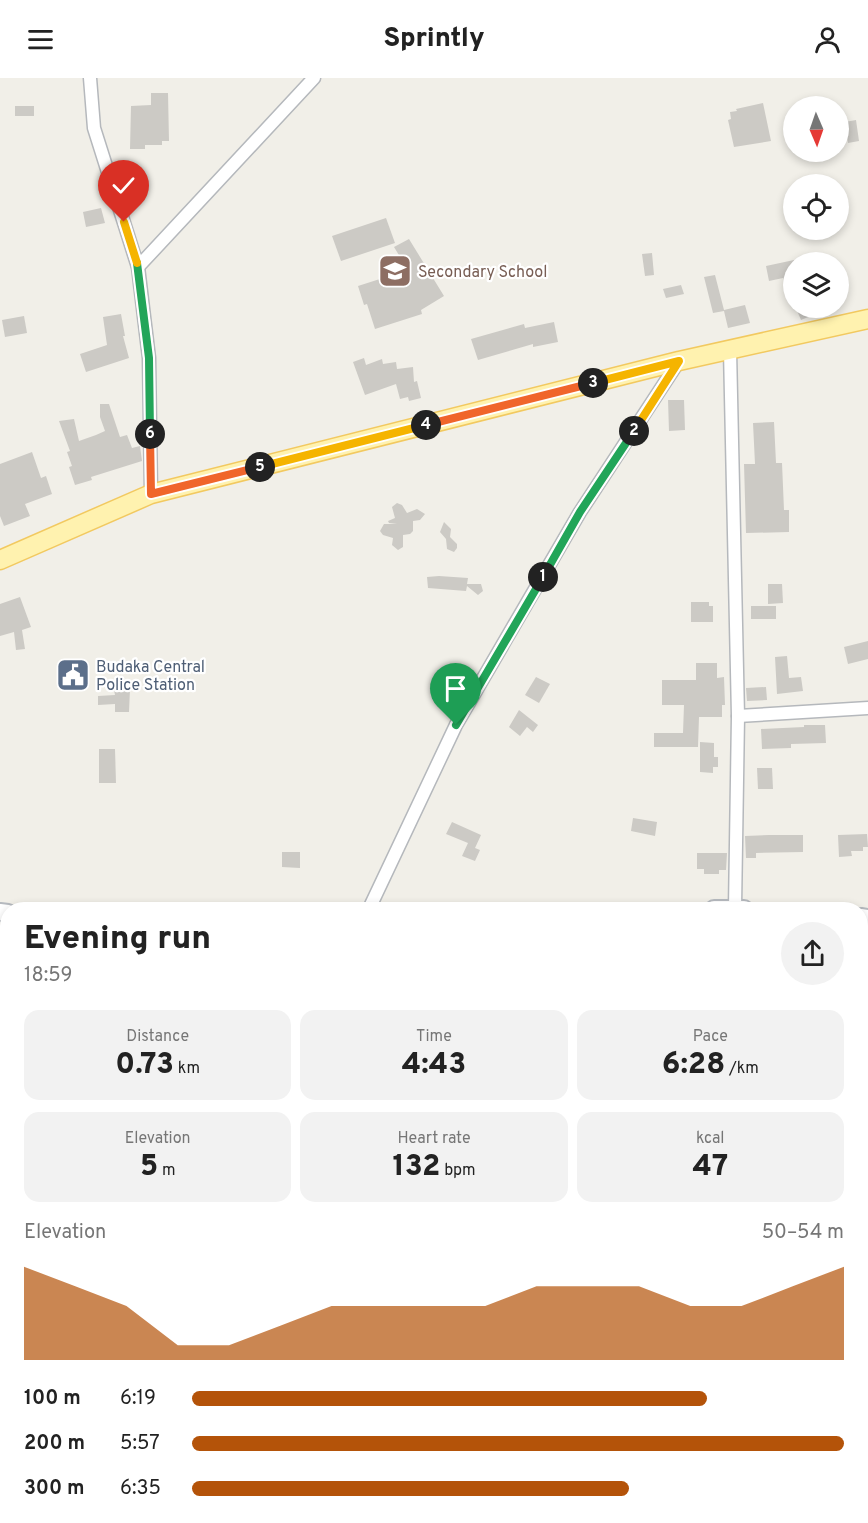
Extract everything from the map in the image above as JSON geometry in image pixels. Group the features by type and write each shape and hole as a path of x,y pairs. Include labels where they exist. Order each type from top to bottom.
{"main road":[{"path":"0,560 151,494 679,361 868,319"}],"street":[{"path":"90,78 94,128 138,267 149,358 151,494"},
{"path":"138,267 314,78"},
{"path":"730,350 738,716 735,902"},
{"path":"372,902 456,725 580,512 679,361"},
{"path":"738,716 868,708"}],"building":[{"path":"151,93 168,93 169,141 162,141 162,145 145,145 145,149 130,149 131,106 151,105"},
{"path":"763,103 771,141 734,147 728,120 731,119 730,112"},
{"path":"15,106 34,106 34,116 15,116"},
{"path":"856,120 859,141 849,143 849,121"},
{"path":"101,208 105,223 86,227 83,212"},
{"path":"386,218 395,243 341,261 332,236"},
{"path":"409,239 444,296 421,310 422,314 375,329 358,286 408,270 394,247"},
{"path":"652,253 654,275 645,276 642,254"},
{"path":"783,262 783,278 769,281 766,266"},
{"path":"715,275 724,310 745,305 750,323 728,328 724,311 713,313 704,277"},
{"path":"681,285 684,294 666,298 663,289"},
{"path":"121,314 125,336 123,336 129,358 86,372 80,354 107,345 103,317"},
{"path":"24,316 27,333 5,337 2,320"},
{"path":"554,322 558,342 533,347 533,344 478,360 471,339 524,324 525,328"},
{"path":"364,358 366,365 382,359 383,364 396,362 397,369 413,367 414,382 417,381 421,398 409,401 408,397 400,399 396,384 365,395 353,362"},
{"path":"668,400 684,400 685,430 669,431"},
{"path":"100,404 109,404 120,437 127,435 132,448 140,446 142,461 91,477 92,480 75,485 69,467 72,466 67,452 70,451 59,421 74,419 79,441 96,435 105,431 100,417"},
{"path":"774,422 776,463 782,463 784,510 789,510 789,532 746,533 744,464 755,464 753,423"},
{"path":"32,452 41,478 46,476 52,494 25,504 30,516 4,526 0,516 0,464"},
{"path":"397,503 402,505 407,513 417,509 425,514 420,520 413,521 413,531 403,535 403,547 398,550 392,545 393,538 383,535 380,531 384,524 397,524 388,521 395,518 392,507"},
{"path":"444,522 451,529 450,537 457,544 454,552 447,549 446,539 440,532"},
{"path":"427,577 468,578 467,584 481,584 483,591 478,595 467,586 466,591 428,588"},
{"path":"768,584 782,584 783,603 768,604"},
{"path":"20,597 31,627 22,630 25,649 16,650 14,632 0,636 0,604"},
{"path":"691,602 709,602 709,606 713,606 713,622 691,622"},
{"path":"751,606 776,606 776,619 751,619"},
{"path":"868,641 868,659 848,664 844,647"},
{"path":"787,656 789,678 801,677 803,691 777,694 775,657"},
{"path":"696,663 717,663 717,678 724,677 725,705 722,705 722,717 699,717 698,747 654,747 654,733 683,733 684,705 662,705 662,680 696,680"},
{"path":"536,677 550,684 539,703 525,695"},
{"path":"766,687 767,700 747,701 746,688"},
{"path":"130,689 129,712 115,712 115,704 98,705 98,696 115,695 114,690"},
{"path":"519,710 538,725 533,732 527,727 520,736 509,727"},
{"path":"804,725 825,725 826,743 791,744 791,748 762,749 761,729 804,727"},
{"path":"700,742 714,743 714,757 718,757 718,767 713,767 713,773 700,772"},
{"path":"99,749 115,749 116,783 99,783"},
{"path":"757,768 772,768 773,789 758,789"},
{"path":"633,818 657,822 655,836 631,831"},
{"path":"452,822 481,835 475,848 480,850 475,861 462,856 468,843 446,834"},
{"path":"867,834 868,847 863,847 863,851 851,851 852,856 839,857 838,835"},
{"path":"803,835 803,852 756,853 756,858 746,858 745,836"},
{"path":"282,852 300,852 300,868 282,867"},
{"path":"697,853 727,853 726,870 719,870 719,874 704,874 704,869 697,869"}],"place":[{"name":"Secondary School","path":"395,271"},
{"name":"Budaka Central Police Station","path":"73,675"}],"route":[{"path":"124,222 138,267 149,358 151,494 679,361 580,512 456,725"}]}
